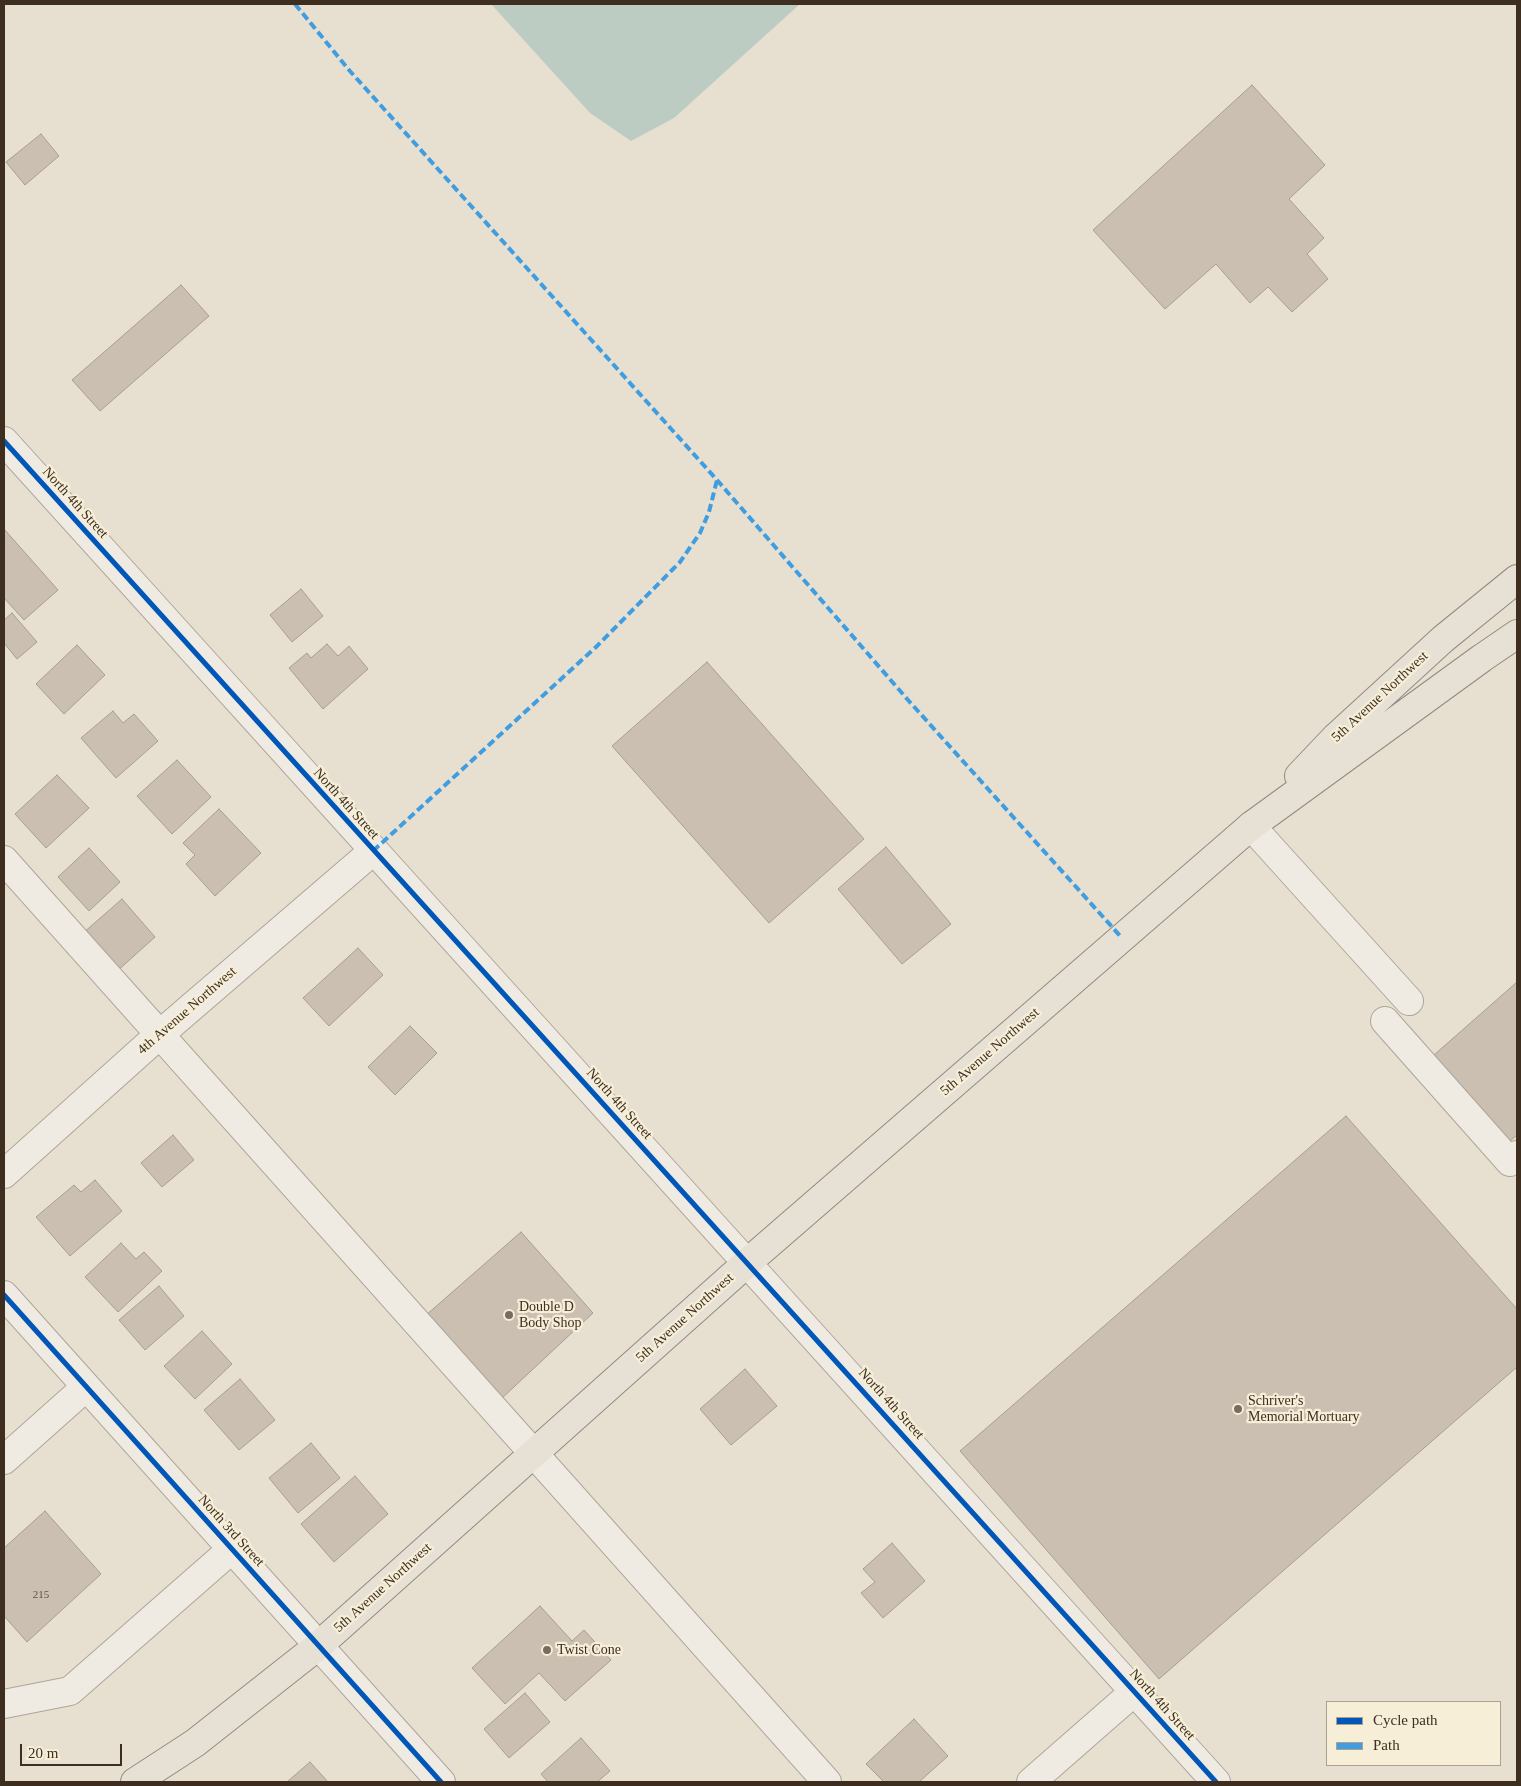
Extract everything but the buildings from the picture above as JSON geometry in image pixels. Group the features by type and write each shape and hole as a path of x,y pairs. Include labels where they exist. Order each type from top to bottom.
{"main road":[{"name":"5th Avenue Northwest","path":"1251,826 1336,737 1443,639 1517,579"},
{"name":"5th Avenue Northwest","path":"136,1782 195,1743 318,1646 748,1262 1251,826 1517,634"}],"street":[{"name":"North 4th Street","path":"4,441 1216,1782"},
{"path":"1251,826 1409,1001"},
{"name":"4th Avenue Northwest","path":"4,1174 159,1035 373,850"},
{"path":"4,860 827,1782"},
{"path":"1385,1021 1510,1162 1517,1155"},
{"name":"North 3rd Street","path":"4,1295 441,1782"},
{"path":"4,1460 86,1387"},
{"path":"4,1704 70,1691 232,1549"},
{"path":"1031,1782 1135,1691"}],"shaded area":[{"path":"491,4 800,4 674,118 631,141 590,113"}],"marked path":[{"path":"295,4 349,70 717,480 908,700 1122,938"},
{"path":"373,851 596,647 680,562 700,533 709,512 717,480"}],"cycle path":[{"path":"4,441 1216,1782"},
{"path":"4,1295 441,1782"}],"place":[{"name":"Double D Body Shop","path":"509,1315"},
{"name":"Schriver's Memorial Mortuary","path":"1238,1409"},
{"name":"Twist Cone","path":"547,1650"}]}
